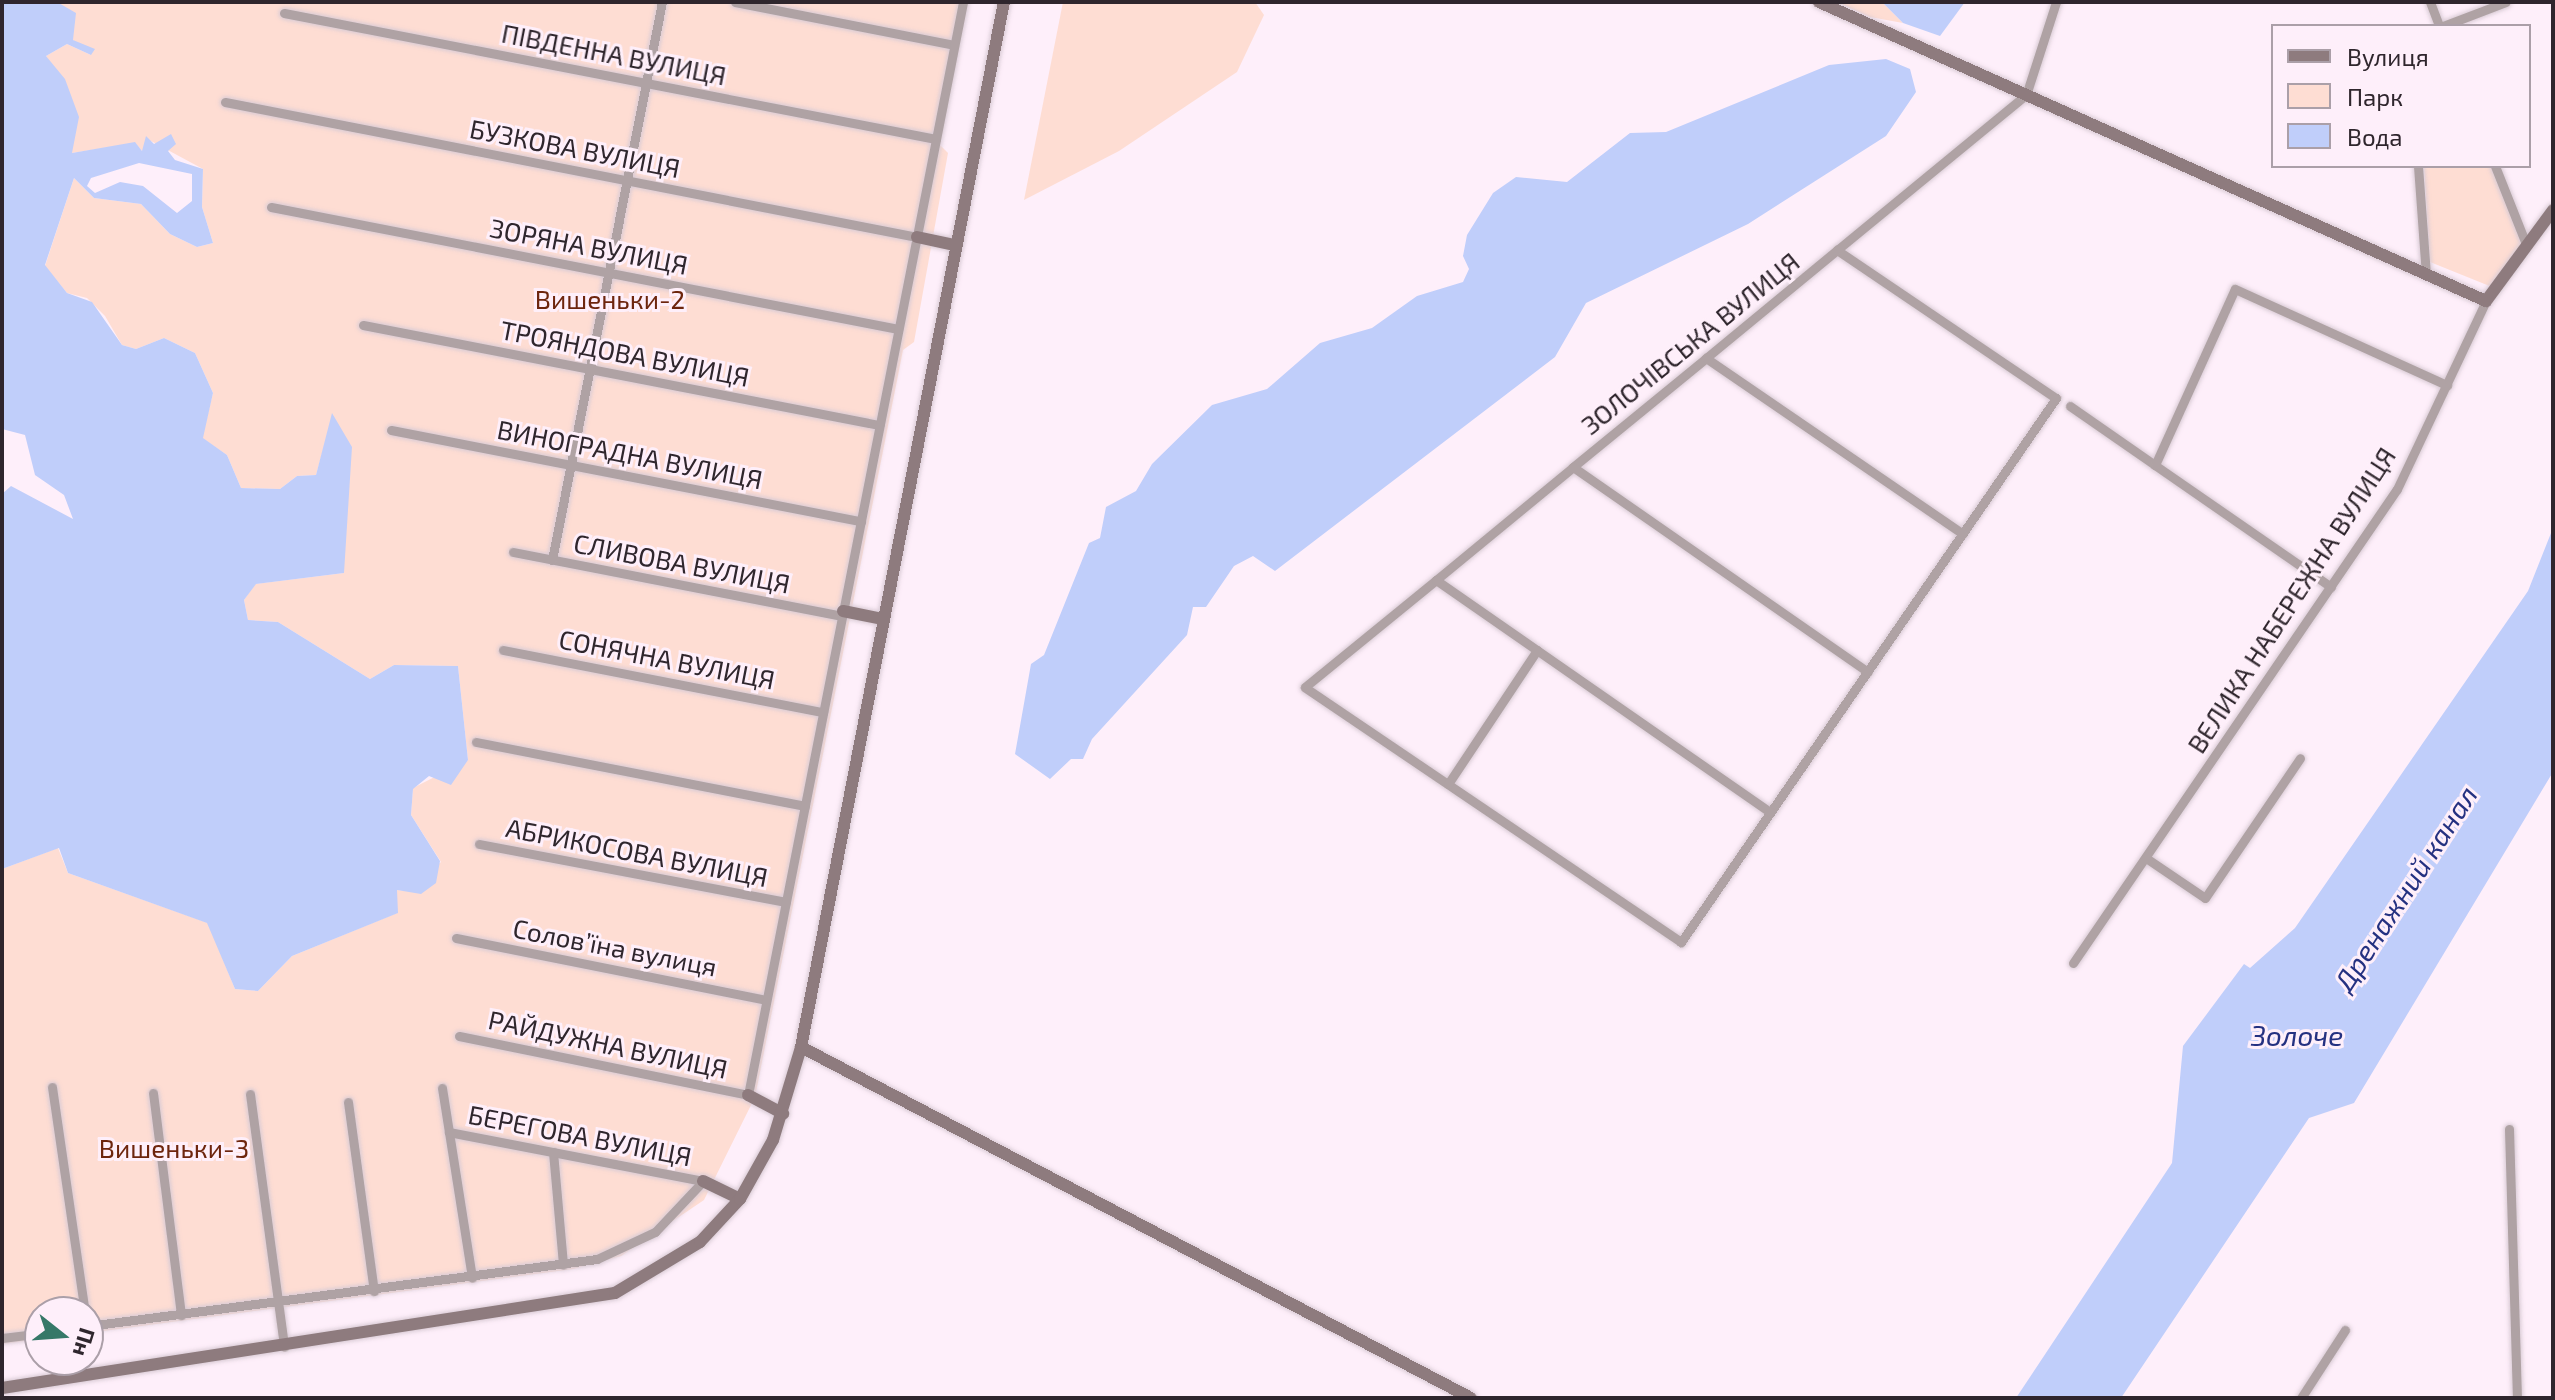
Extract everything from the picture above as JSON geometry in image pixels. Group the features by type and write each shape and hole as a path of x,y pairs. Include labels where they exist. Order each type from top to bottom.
{"street":[{"path":"552,560 662,2"},
{"path":"735,2 954,45"},
{"path":"783,1114 748,1095 963,2"},
{"path":"2,1388 284,1347 615,1293 700,1242 740,1199 783,1114 801,1047 1004,2"},
{"path":"1819,2 2486,301"},
{"path":"2026,95 2056,2"},
{"path":"2430,2 2440,24"},
{"path":"2446,24 2506,2"},
{"name":"ПІВДЕННА ВУЛИЦЯ","path":"284,13 936,139"},
{"name":"ЗОЛОЧІВСЬКА ВУЛИЦЯ","path":"1448,784 1305,687 2026,95"},
{"name":"БУЗКОВА ВУЛИЦЯ","path":"225,102 917,237"},
{"path":"2418,168 2426,275"},
{"path":"2496,168 2526,244"},
{"name":"ЗОРЯНА ВУЛИЦЯ","path":"271,207 898,329"},
{"name":"ВЕЛИКА НАБЕРЕЖНА ВУЛИЦЯ","path":"2073,963 2397,489 2486,301 2553,210"},
{"path":"917,237 956,245"},
{"path":"1537,650 1448,784 1681,942 2056,398 1837,250"},
{"path":"2155,465 2235,289 2447,385"},
{"name":"ТРОЯНДОВА ВУЛИЦЯ","path":"363,325 879,425"},
{"path":"1706,358 1963,534"},
{"path":"2070,406 2331,587"},
{"name":"ВИНОГРАДНА ВУЛИЦЯ","path":"391,430 861,521"},
{"path":"1573,467 1868,672"},
{"name":"СЛИВОВА ВУЛИЦЯ","path":"513,552 842,614"},
{"path":"1436,580 1770,812"},
{"path":"842,614 883,619"},
{"name":"СОНЯЧНА ВУЛИЦЯ","path":"503,650 823,712"},
{"path":"476,742 805,806"},
{"path":"2146,858 2205,898 2300,758"},
{"name":"АБРИКОСОВА ВУЛИЦЯ","path":"479,844 786,902"},
{"name":"Соловʼїна вулиця","path":"456,938 766,1000"},
{"name":"РАЙДУЖНА ВУЛИЦЯ","path":"459,1036 748,1095"},
{"path":"801,1047 1471,1398"},
{"path":"52,1087 83,1296"},
{"path":"442,1088 472,1278"},
{"path":"153,1093 181,1315"},
{"path":"250,1094 284,1347"},
{"path":"348,1102 374,1291"},
{"path":"2509,1129 2517,1398"},
{"name":"БЕРЕГОВА ВУЛИЦЯ","path":"449,1132 703,1181"},
{"path":"553,1152 563,1265"},
{"path":"104,1324 563,1265 620,1252 655,1232 703,1181 740,1199"},
{"path":"2301,1398 2345,1330"},
{"path":"2,1338 24,1335"}],"green space":[{"name":"Вишеньки-2","path":"57,2 968,2 940,145 948,153 914,342 903,350 755,1097 704,1200 621,1256 573,1269 104,1331 104,1296 24,1296 24,1341 2,1344 2,869 58,848 68,873 208,923 235,989 258,991 292,956 397,913 397,890 406,891 441,862 411,815 413,788 468,760 458,666 394,665 370,679 278,622 248,620 244,600 255,584 344,573 333,414 316,475 297,476 280,489 241,488 227,455 202,438 213,393 195,353 164,338 136,349 122,345 105,316 87,298 67,293 45,266 74,178 94,198 141,204 170,234 197,247 213,243 202,207 203,169 151,141 142,151 135,143 72,153 73,102 46,56 67,44 91,55 73,40"},
{"path":"1063,2 1255,2 1264,15 1237,72 1119,151 1024,200"},
{"path":"1837,2 1882,2 1903,23 1870,17"},
{"path":"2424,168 2493,168 2522,244 2492,287 2430,262"}],"water":[{"path":"2,2 57,2 76,13 73,40 95,49 91,55 67,44 46,56 65,79 79,117 72,153 135,142 142,151 146,136 154,144 171,134 176,144 168,151 175,160 203,169 202,207 213,243 197,247 170,234 141,204 94,198 74,178 45,265 67,293 92,302 122,345 136,349 164,338 195,353 213,393 203,438 227,455 241,488 280,489 297,476 316,475 332,413 352,447 344,573 256,584 244,600 248,620 278,622 370,679 394,665 458,666 468,760 451,785 429,776 413,789 411,815 440,861 436,883 421,894 397,890 398,913 292,956 258,991 235,989 207,923 68,873 59,848 2,869 2,494 11,486 73,519 64,495 35,475 25,435 2,429","holes":["139,163 192,174 192,201 177,213 143,186 120,182 95,193 87,186 91,178"]},
{"path":"1882,2 1965,2 1940,36 1903,23"},
{"path":"1886,59 1910,69 1916,92 1886,136 1748,224 1586,303 1555,357 1275,571 1253,556 1234,566 1206,607 1193,607 1187,635 1092,739 1083,759 1071,759 1050,779 1015,754 1031,664 1044,655 1089,543 1100,538 1106,507 1136,491 1152,464 1212,405 1267,389 1320,343 1372,328 1417,296 1463,282 1469,269 1463,256 1467,235 1493,193 1516,177 1567,182 1630,133 1666,132 1829,65"},
{"name":"Золоче","path":"2553,528 2553,772 2354,1103 2309,1118 2121,1398 2016,1398 2172,1163 2183,1046 2244,964 2250,968 2295,928 2528,591"}],"water label":[{"name":"Дренажний канал","path":"2405,888"}],"park label":[{"name":"Вишеньки-3","path":"174,1148"}]}
